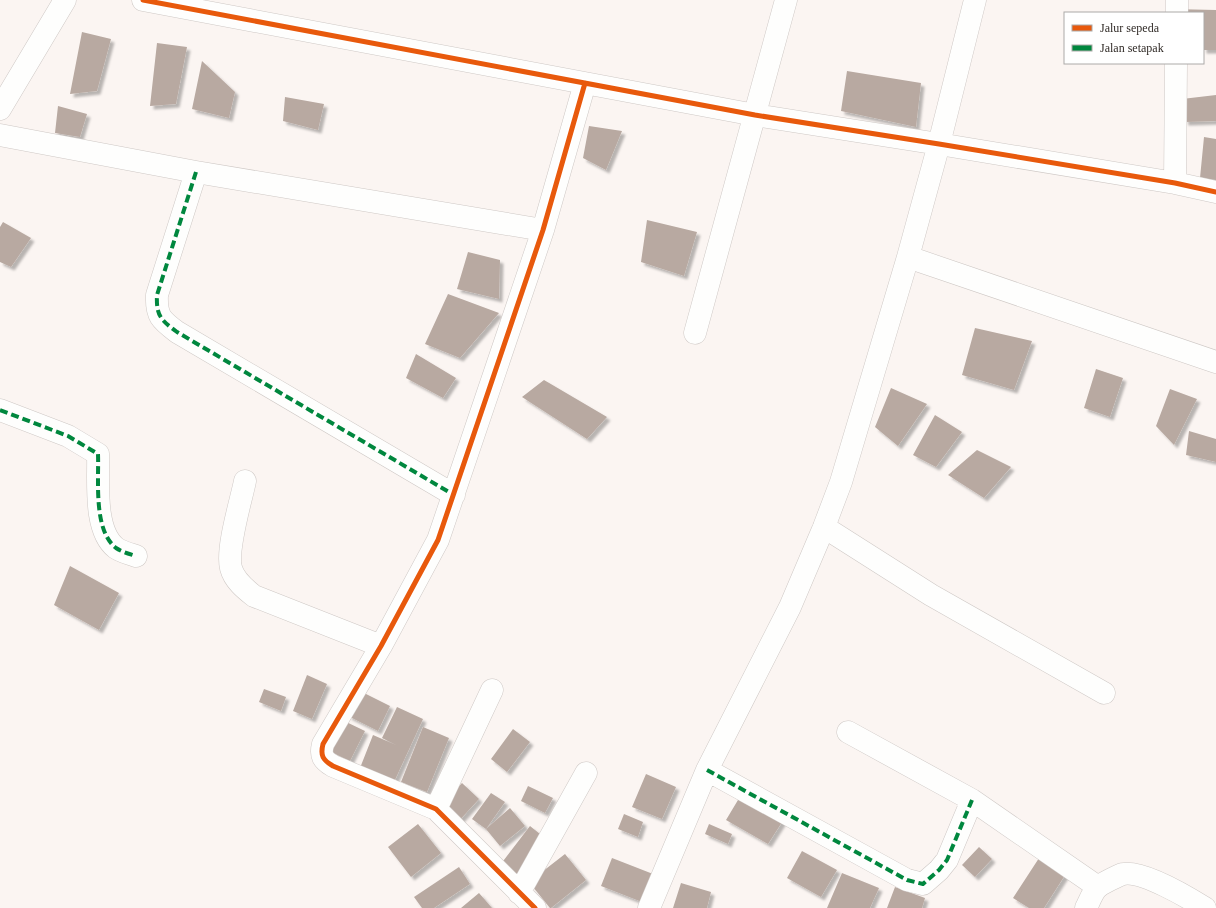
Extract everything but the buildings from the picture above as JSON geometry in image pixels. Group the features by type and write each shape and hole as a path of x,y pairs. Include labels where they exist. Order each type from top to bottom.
{"street":[{"path":"0,109 65,0"},
{"path":"143,0 755,115 1175,183 1216,192"},
{"path":"695,333 786,0"},
{"path":"649,908 707,770 790,607 824,527 841,482 908,257 939,144 975,0"},
{"path":"1177,0 1177,12"},
{"path":"1175,183 1176,64"},
{"path":"535,908 436,810 333,766 326,762 322,757 321,751 323,744 381,646 438,540 543,230 586,83"},
{"path":"0,135 196,172 543,230"},
{"path":"196,172 157,295 156,308 164,322 177,332 454,495"},
{"path":"908,257 1216,362"},
{"path":"0,410 68,436 98,454 101,516 107,537 117,548 136,556"},
{"path":"246,480 230,546 231,568 240,585 254,596 381,646"},
{"path":"824,527 932,595 1104,694"},
{"path":"436,810 492,690"},
{"path":"848,732 972,800 1098,887"},
{"path":"707,770 907,880 923,884 939,870 947,860 972,800"},
{"path":"519,892 586,773"},
{"path":"1086,908 1098,887 1123,874 1135,875 1166,887 1206,908"}],"marked path":[{"path":"196,172 157,295 157,308 163,321 177,332 454,495"},
{"path":"0,410 68,436 98,454 100,517 104,529 109,540 116,548 136,556"},
{"path":"707,770 907,880 923,884 939,870 947,860 972,800"}],"cycle path":[{"path":"143,0 755,115 1175,183 1216,192"},
{"path":"535,908 436,809 333,766 325,760 322,752 323,744 381,646 438,540 543,230 585,83"}]}
